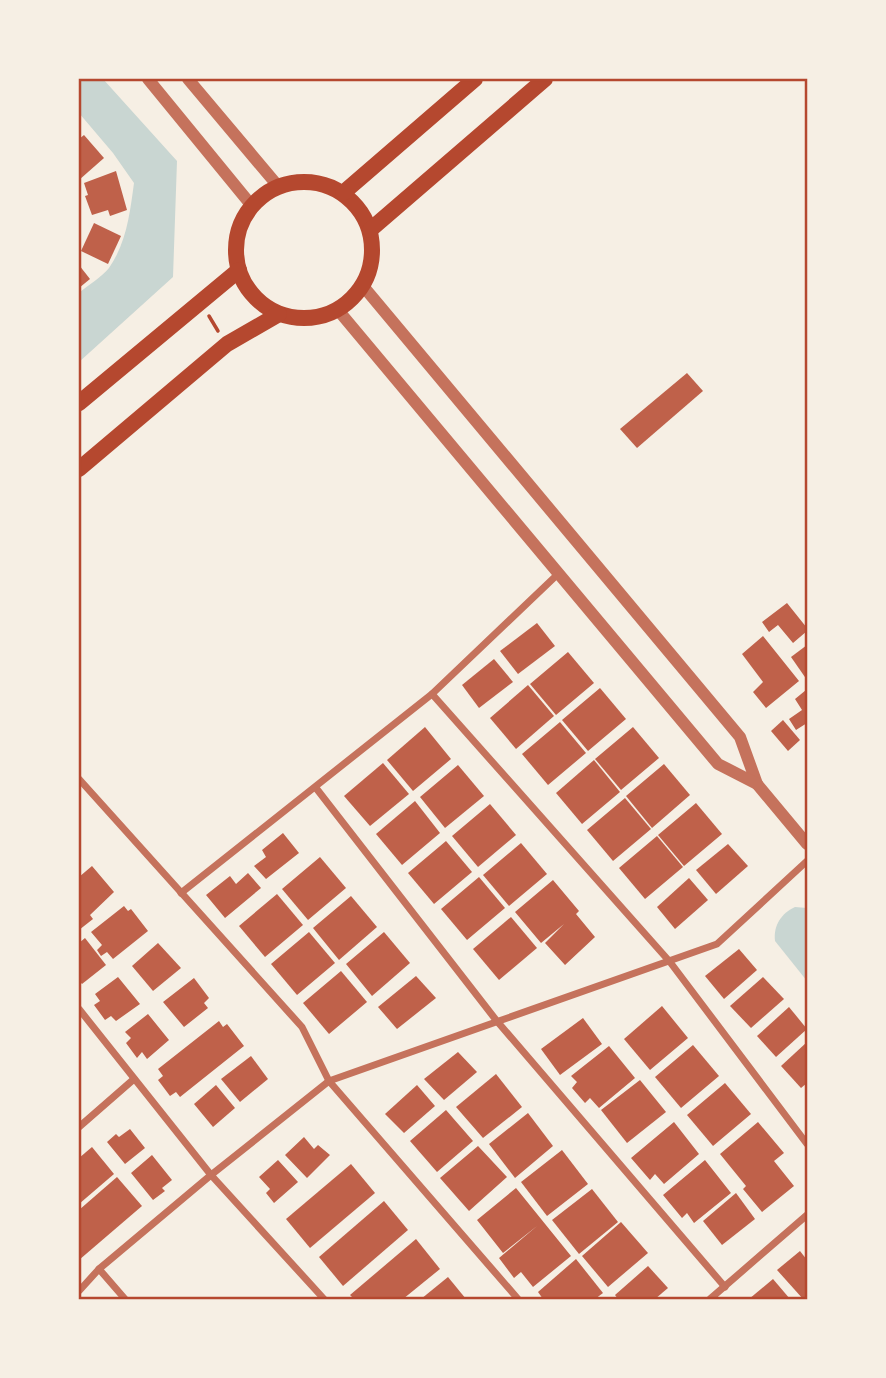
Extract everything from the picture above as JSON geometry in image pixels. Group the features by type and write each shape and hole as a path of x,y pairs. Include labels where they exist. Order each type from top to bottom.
{"main road":[{"path":"343,193 475,79"},
{"path":"370,230 545,79"},
{"path":"313,182 330,186 343,193 364,216 370,230 372,259 363,286 338,310 324,316 309,318 279,314 254,296 239,270 237,236 243,220 264,194 278,186 313,182"},
{"path":"79,403 239,270"},
{"path":"79,469 227,344 279,314"}],"street":[{"path":"148,79 252,206"},
{"path":"188,79 278,186"},
{"path":"363,286 740,737 757,784 807,845"},
{"path":"338,310 718,764 757,784"},
{"path":"181,893 432,694 559,573"},
{"path":"432,694 670,962 807,1144"},
{"path":"79,780 302,1027 329,1080 518,1299"},
{"path":"316,788 496,1020 725,1287"},
{"path":"79,1291 99,1269 329,1080 717,944 807,861"},
{"path":"79,1009 211,1175 324,1299"},
{"path":"79,1127 134,1079"},
{"path":"710,1299 807,1216"},
{"path":"99,1269 125,1299"}],"path":[{"path":"200,302 227,344"}],"shaded area":[{"path":"79,79 103,79 177,161 173,277 79,362 79,293 109,268 120,248 127,227 134,183 79,113"},
{"path":"795,907 807,908 807,981 775,941 779,920"}],"building":[{"path":"84,135 104,158 79,180 79,139"},
{"path":"116,171 127,210 110,216 108,210 92,215 85,196 88,195 84,183"},
{"path":"94,223 121,236 108,264 81,251"},
{"path":"79,265 90,279 79,288"},
{"path":"687,373 703,391 637,448 620,429"},
{"path":"787,603 807,628 793,643 778,625 769,632 762,622"},
{"path":"537,623 555,646 518,674 500,651"},
{"path":"763,636 799,681 766,708 753,692 763,682 742,654"},
{"path":"807,645 807,680 791,657"},
{"path":"568,652 594,683 556,715 530,684"},
{"path":"494,659 513,682 479,708 462,685"},
{"path":"528,685 554,716 516,749 490,718"},
{"path":"600,688 626,719 588,751 562,720"},
{"path":"806,690 807,723 796,730 789,719 802,710 795,699"},
{"path":"783,720 800,740 788,751 771,731"},
{"path":"560,722 586,753 548,785 522,754"},
{"path":"425,727 451,759 413,791 387,760"},
{"path":"633,727 659,758 621,790 595,759"},
{"path":"594,760 620,792 582,824 556,793"},
{"path":"383,763 409,794 370,826 344,796"},
{"path":"664,764 690,795 652,828 626,796"},
{"path":"458,765 484,796 445,828 420,797"},
{"path":"625,798 651,829 613,861 587,830"},
{"path":"415,801 440,833 402,865 376,834"},
{"path":"696,803 722,834 684,866 658,835"},
{"path":"490,804 516,835 478,867 452,836"},
{"path":"283,833 299,853 266,879 254,866 266,857 262,850"},
{"path":"657,836 683,867 645,899 619,868"},
{"path":"446,841 472,872 434,904 408,873"},
{"path":"521,843 547,874 509,906 483,875"},
{"path":"728,844 748,866 716,894 696,870"},
{"path":"320,857 346,888 308,920 282,889"},
{"path":"92,866 114,892 90,915 93,919 79,930 79,877"},
{"path":"248,873 261,888 225,918 206,895 230,876 236,884"},
{"path":"479,877 505,908 467,940 441,909"},
{"path":"689,878 708,900 675,929 657,907"},
{"path":"553,880 579,911 576,914 595,937 565,965 545,943 564,924 541,943 515,912"},
{"path":"277,894 303,925 265,957 239,926"},
{"path":"351,896 377,927 339,960 313,928"},
{"path":"124,906 128,911 131,909 148,931 113,959 107,952 101,956 97,950 102,945 91,932"},
{"path":"511,917 537,948 499,980 473,949"},
{"path":"309,932 335,963 297,995 271,964"},
{"path":"384,932 410,963 372,996 346,964"},
{"path":"85,938 106,965 82,984 79,981 79,943"},
{"path":"158,943 181,968 153,991 132,966"},
{"path":"739,949 757,970 724,999 705,976"},
{"path":"341,971 367,1002 329,1034 303,1003"},
{"path":"416,976 436,998 397,1029 378,1007"},
{"path":"118,977 140,1004 116,1021 111,1016 105,1020 94,1005 100,1001 95,994"},
{"path":"763,977 784,999 751,1028 730,1006"},
{"path":"194,978 209,998 204,1003 208,1008 184,1027 163,1002"},
{"path":"662,1006 688,1038 650,1070 624,1039"},
{"path":"789,1007 807,1029 776,1057 757,1036"},
{"path":"148,1014 169,1040 147,1059 142,1052 137,1058 126,1043 131,1038 125,1032"},
{"path":"583,1018 602,1044 560,1075 541,1049"},
{"path":"219,1021 223,1027 227,1024 244,1046 180,1097 176,1092 170,1096 158,1080 163,1076 158,1069"},
{"path":"807,1042 807,1083 801,1088 781,1066"},
{"path":"693,1045 719,1076 681,1108 655,1077"},
{"path":"609,1046 635,1078 599,1108 590,1098 585,1103 572,1088 577,1082 571,1076"},
{"path":"458,1052 477,1072 444,1100 424,1079"},
{"path":"251,1056 268,1079 240,1102 221,1079"},
{"path":"496,1074 522,1107 483,1138 456,1107"},
{"path":"640,1080 666,1112 627,1143 601,1110"},
{"path":"725,1083 751,1114 713,1146 687,1115"},
{"path":"216,1085 235,1108 213,1127 194,1104"},
{"path":"417,1085 435,1106 404,1133 385,1114"},
{"path":"446,1110 473,1141 437,1172 410,1141"},
{"path":"528,1113 553,1146 515,1178 489,1144"},
{"path":"674,1122 699,1154 664,1184 655,1174 650,1180 631,1158"},
{"path":"758,1122 784,1153 774,1161 794,1186 762,1212 743,1189 746,1186 720,1154"},
{"path":"130,1129 145,1148 125,1164 107,1142 116,1134 119,1137"},
{"path":"304,1137 314,1149 318,1145 330,1155 307,1178 285,1155"},
{"path":"478,1146 507,1177 469,1211 440,1178"},
{"path":"92,1147 114,1174 79,1204 79,1158"},
{"path":"562,1150 588,1184 547,1216 521,1182"},
{"path":"152,1155 172,1180 162,1188 165,1191 153,1200 131,1173"},
{"path":"278,1160 298,1182 274,1203 266,1193 270,1189 259,1177"},
{"path":"705,1160 731,1193 694,1223 687,1213 682,1218 663,1195"},
{"path":"351,1164 375,1193 310,1248 286,1219"},
{"path":"117,1177 142,1206 79,1260 79,1210"},
{"path":"516,1188 571,1256 533,1287 521,1272 514,1278 499,1258 537,1226 503,1253 477,1220"},
{"path":"592,1189 618,1222 579,1254 552,1220"},
{"path":"736,1193 755,1219 722,1245 703,1221"},
{"path":"384,1201 408,1230 343,1286 319,1257"},
{"path":"621,1222 648,1253 608,1287 582,1256"},
{"path":"416,1239 440,1269 403,1299 354,1299 350,1295"},
{"path":"800,1251 807,1260 807,1299 803,1299 777,1270"},
{"path":"576,1259 603,1293 595,1299 543,1299 538,1292"},
{"path":"648,1266 668,1288 655,1299 618,1299 615,1295"},
{"path":"448,1277 466,1299 421,1299"},
{"path":"773,1279 790,1299 749,1299"}]}
